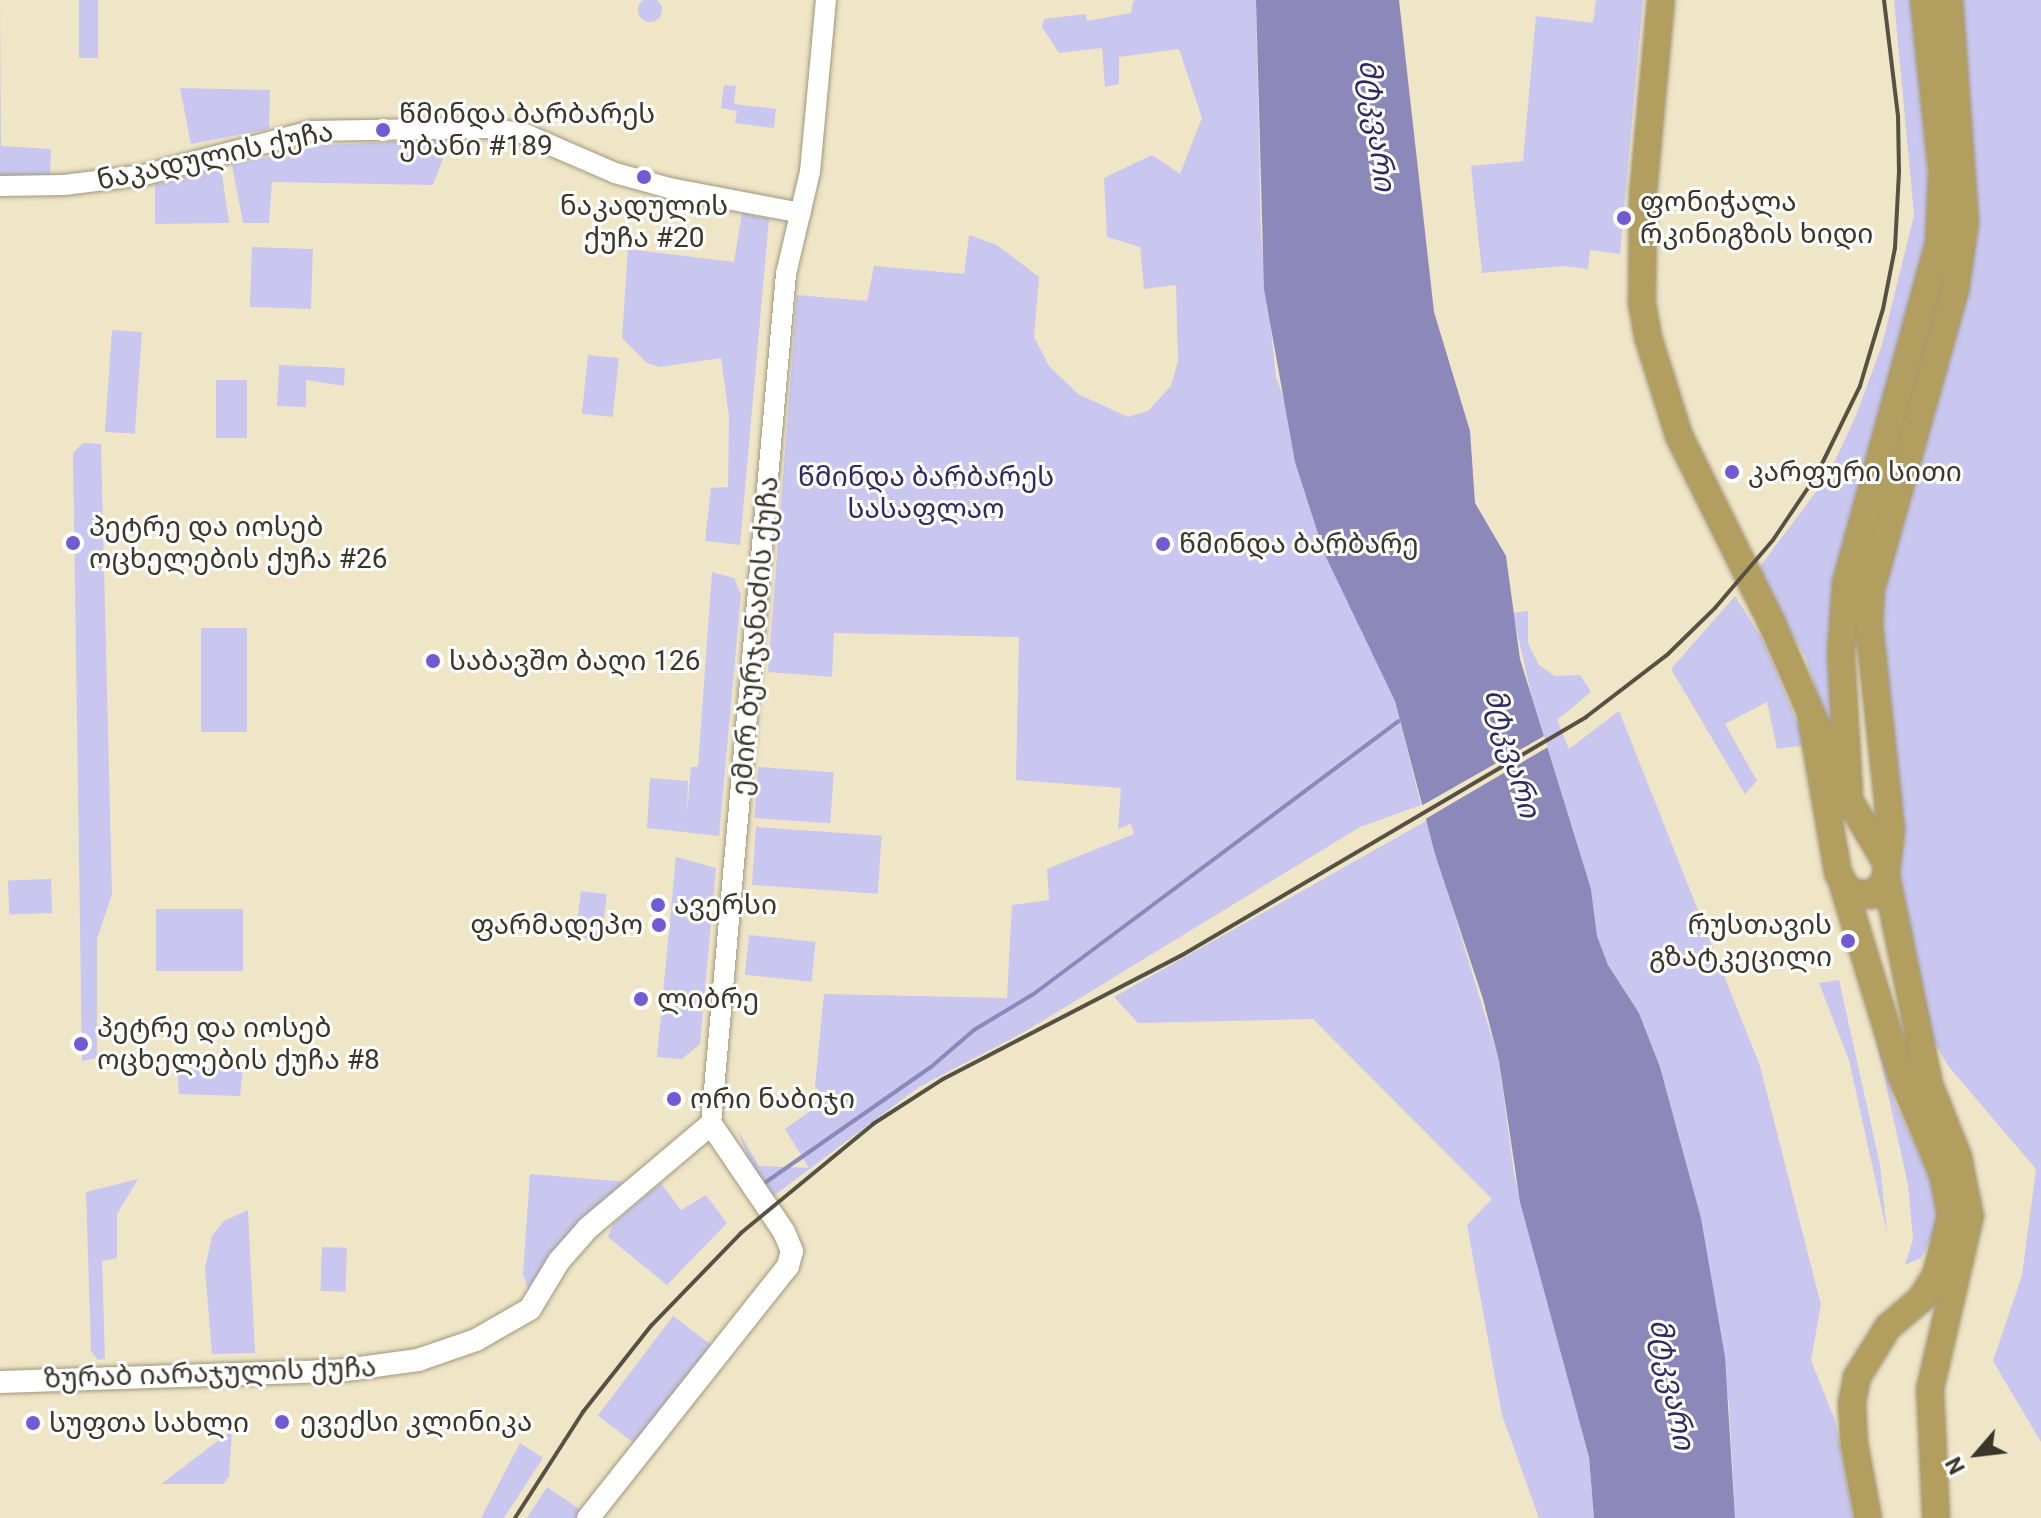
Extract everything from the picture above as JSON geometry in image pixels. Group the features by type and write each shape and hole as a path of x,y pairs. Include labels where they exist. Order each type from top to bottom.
{"highway":[{"path":"1661,0 1642,213 1642,303 1648,337 1679,436 1770,619 1848,798 1884,866 1929,1084 1958,1157 1970,1216 1930,1389 1936,1518"},
{"path":"1837,850 1848,798 1841,632 1846,583 1939,242 1942,172 1924,0"},
{"path":"1843,885 1863,897 1877,892 1891,830 1869,625 1871,589 1955,290 1965,222 1949,0"},
{"path":"1811,717 1843,885 1901,1075 1943,1175 1951,1216 1936,1275 1921,1299 1888,1327 1857,1377 1852,1403 1854,1443 1868,1518"},
{"path":"1837,850 1858,833 1884,866"}],"main road":[{"path":"588,1518 780,1278 792,1251 711,1124"},
{"name":"ზურაბ იარაჯულის ქუჩა","path":"0,1382 338,1371 418,1360 461,1345 530,1309 559,1261 588,1228 711,1124"}],"street":[{"name":"ემირ ბურჯანაძის ქუჩა","path":"711,1124 786,274 810,172 826,0"},
{"name":"ნაკადულის ქუჩა","path":"0,186 64,185 144,175 310,131 488,128 525,134 615,173 669,188 801,213"}],"green space":[{"path":"650,-2 658,2 662,10 658,18 650,22 642,18 638,10 642,2"},
{"path":"0,0 1,146 51,149 50,175 0,176"},
{"path":"79,0 98,0 98,58 79,58"},
{"name":"წმინდა ბარბარეს სასაფლაო","path":"1256,0 1261,236 1276,377 1395,701 1421,805 1360,827 1026,1031 919,1087 772,1197 754,1172 737,1129 759,1166 809,1168 785,1129 824,1101 815,1085 824,994 1007,998 1012,905 1049,900 1047,869 1134,834 1131,824 1118,829 1121,788 1016,780 1019,637 834,633 832,677 768,672 797,295 867,301 874,266 964,274 969,235 997,245 1039,277 1034,337 1049,366 1078,394 1128,417 1148,411 1171,386 1178,361 1176,285 1144,289 1140,247 1107,237 1104,178 1152,155 1180,174 1202,118 1179,49 1119,57 1119,84 1105,87 1102,48 1059,53 1042,27 1044,19 1086,14 1087,21 1131,13 1133,1"},
{"path":"1596,0 1643,0 1620,254 1590,250 1588,269 1564,266 1482,273 1471,166 1523,161 1536,16 1593,23"},
{"path":"1894,0 1913,0 1932,224 1833,584 1842,771 1805,656 1755,573 1828,476 1857,413 1882,345 1914,215"},
{"path":"1957,0 2041,0 2041,1442 1993,1361 2022,1275 2036,1169 1949,1067 1929,1034 1906,953 1877,626 1890,538 1975,220"},
{"path":"724,85 736,86 734,104 776,109 774,128 735,123 737,111 721,108"},
{"path":"180,88 270,90 269,129 191,144"},
{"path":"436,140 443,159 433,185 272,182 269,223 243,223 232,165 324,145"},
{"path":"221,168 229,223 155,224 155,185"},
{"path":"742,213 769,219 740,545 705,541 711,488 728,487 729,416 721,358 660,367 647,363 622,338 628,249 734,262"},
{"path":"252,247 313,249 311,309 250,307"},
{"path":"112,330 142,332 135,434 105,432"},
{"path":"588,355 619,358 613,417 582,414"},
{"path":"279,365 345,368 344,386 306,380 306,407 277,406"},
{"path":"216,380 247,380 247,438 216,438"},
{"path":"83,443 101,444 112,894 97,939 97,1058 82,1061 73,453"},
{"path":"712,572 734,578 741,594 719,836 647,828 650,778 688,781 687,814 691,767 698,767"},
{"path":"1735,596 1761,637 1807,745 1777,749 1767,702 1725,724 1757,781 1745,794 1671,669"},
{"path":"1528,611 1528,643 1539,665 1555,676 1580,675 1591,692 1557,720 1569,749 1619,711 1760,1066 1821,1305 1811,1360 1835,1420 1853,1518 1735,1518 1729,1405 1701,1218 1660,1067 1639,1013 1608,965 1597,936 1591,889 1541,739 1513,613"},
{"path":"201,628 247,628 247,732 201,732"},
{"path":"758,767 834,772 830,823 754,818"},
{"path":"1426,821 1499,1061 1514,1174 1589,1457 1594,1518 1539,1518 1502,1415 1467,1225 1492,1199 1313,1019 1138,1023 1114,997"},
{"path":"756,827 882,836 878,894 752,885"},
{"path":"676,857 716,868 700,1044 682,1059 657,1057"},
{"path":"51,879 52,913 9,914 8,881"},
{"path":"581,891 607,894 601,940 575,937"},
{"path":"156,909 243,909 243,971 156,971"},
{"path":"749,935 816,942 811,982 745,975"},
{"path":"1839,980 1880,1165 1887,1233 1849,1060 1819,983"},
{"path":"1866,994 1895,1102 1933,1185 1939,1213 1937,1242 1931,1239 1921,1258 1905,1265 1913,1239 1908,1185"},
{"path":"177,1068 243,1068 240,1096 179,1094"},
{"path":"530,1174 626,1182 531,1298 523,1274"},
{"path":"138,1179 117,1214 117,1258 102,1261 105,1359 98,1360 91,1351 86,1192"},
{"path":"661,1183 681,1210 706,1195 727,1223 667,1285 608,1237 613,1224"},
{"path":"248,1210 255,1353 212,1354 205,1268 212,1236 224,1221"},
{"path":"322,1247 347,1248 345,1292 320,1291"},
{"path":"673,1316 712,1345 637,1445 598,1416"},
{"path":"232,1430 229,1477 223,1484 161,1484"},
{"path":"520,1443 543,1458 504,1518 481,1518"},
{"path":"547,1487 582,1511 576,1518 527,1518"}],"water":[{"name":"მტკვარი","path":"1256,0 1399,0 1434,312 1470,431 1475,503 1506,556 1520,659 1591,889 1597,936 1608,965 1639,1013 1660,1067 1701,1218 1725,1357 1735,1518 1594,1518 1589,1457 1520,1202 1499,1061 1483,999 1435,854 1395,701 1325,555 1295,462 1264,289"}],"pier":[{"path":"1544,736 1548,747 1422,821 1421,806"}],"waterway":[{"path":"766,1182 931,1067 974,1030 1035,993 1399,721"}],"railway":[{"path":"515,1518 583,1412 651,1326 741,1233 873,1124 943,1079 1184,954 1586,717 1668,654 1715,608 1773,540 1816,476 1860,386 1883,309 1895,248 1899,172 1898,116 1884,0"}],"place":[{"name":"წმინდა ბარბარეს უბანი #189","path":"383,130"},
{"name":"ნაკადულის ქუჩა #20","path":"644,177"},
{"name":"ფონიჭალა რკინიგზის ხიდი","path":"1624,218"},
{"name":"კარფური სითი","path":"1732,472"},
{"name":"პეტრე და იოსებ ოცხელების ქუჩა #26","path":"73,543"},
{"name":"წმინდა ბარბარე","path":"1163,544"},
{"name":"საბავშო ბაღი 126","path":"433,661"},
{"name":"ავერსი","path":"658,905"},
{"name":"ფარმადეპო","path":"659,925"},
{"name":"რუსთავის გზატკეცილი","path":"1848,941"},
{"name":"ლიბრე","path":"641,999"},
{"name":"პეტრე და იოსებ ოცხელების ქუჩა #8","path":"81,1044"},
{"name":"ორი ნაბიჯი","path":"674,1099"},
{"name":"ევექსი კლინიკა","path":"282,1422"},
{"name":"სუფთა სახლი","path":"33,1423"}]}
